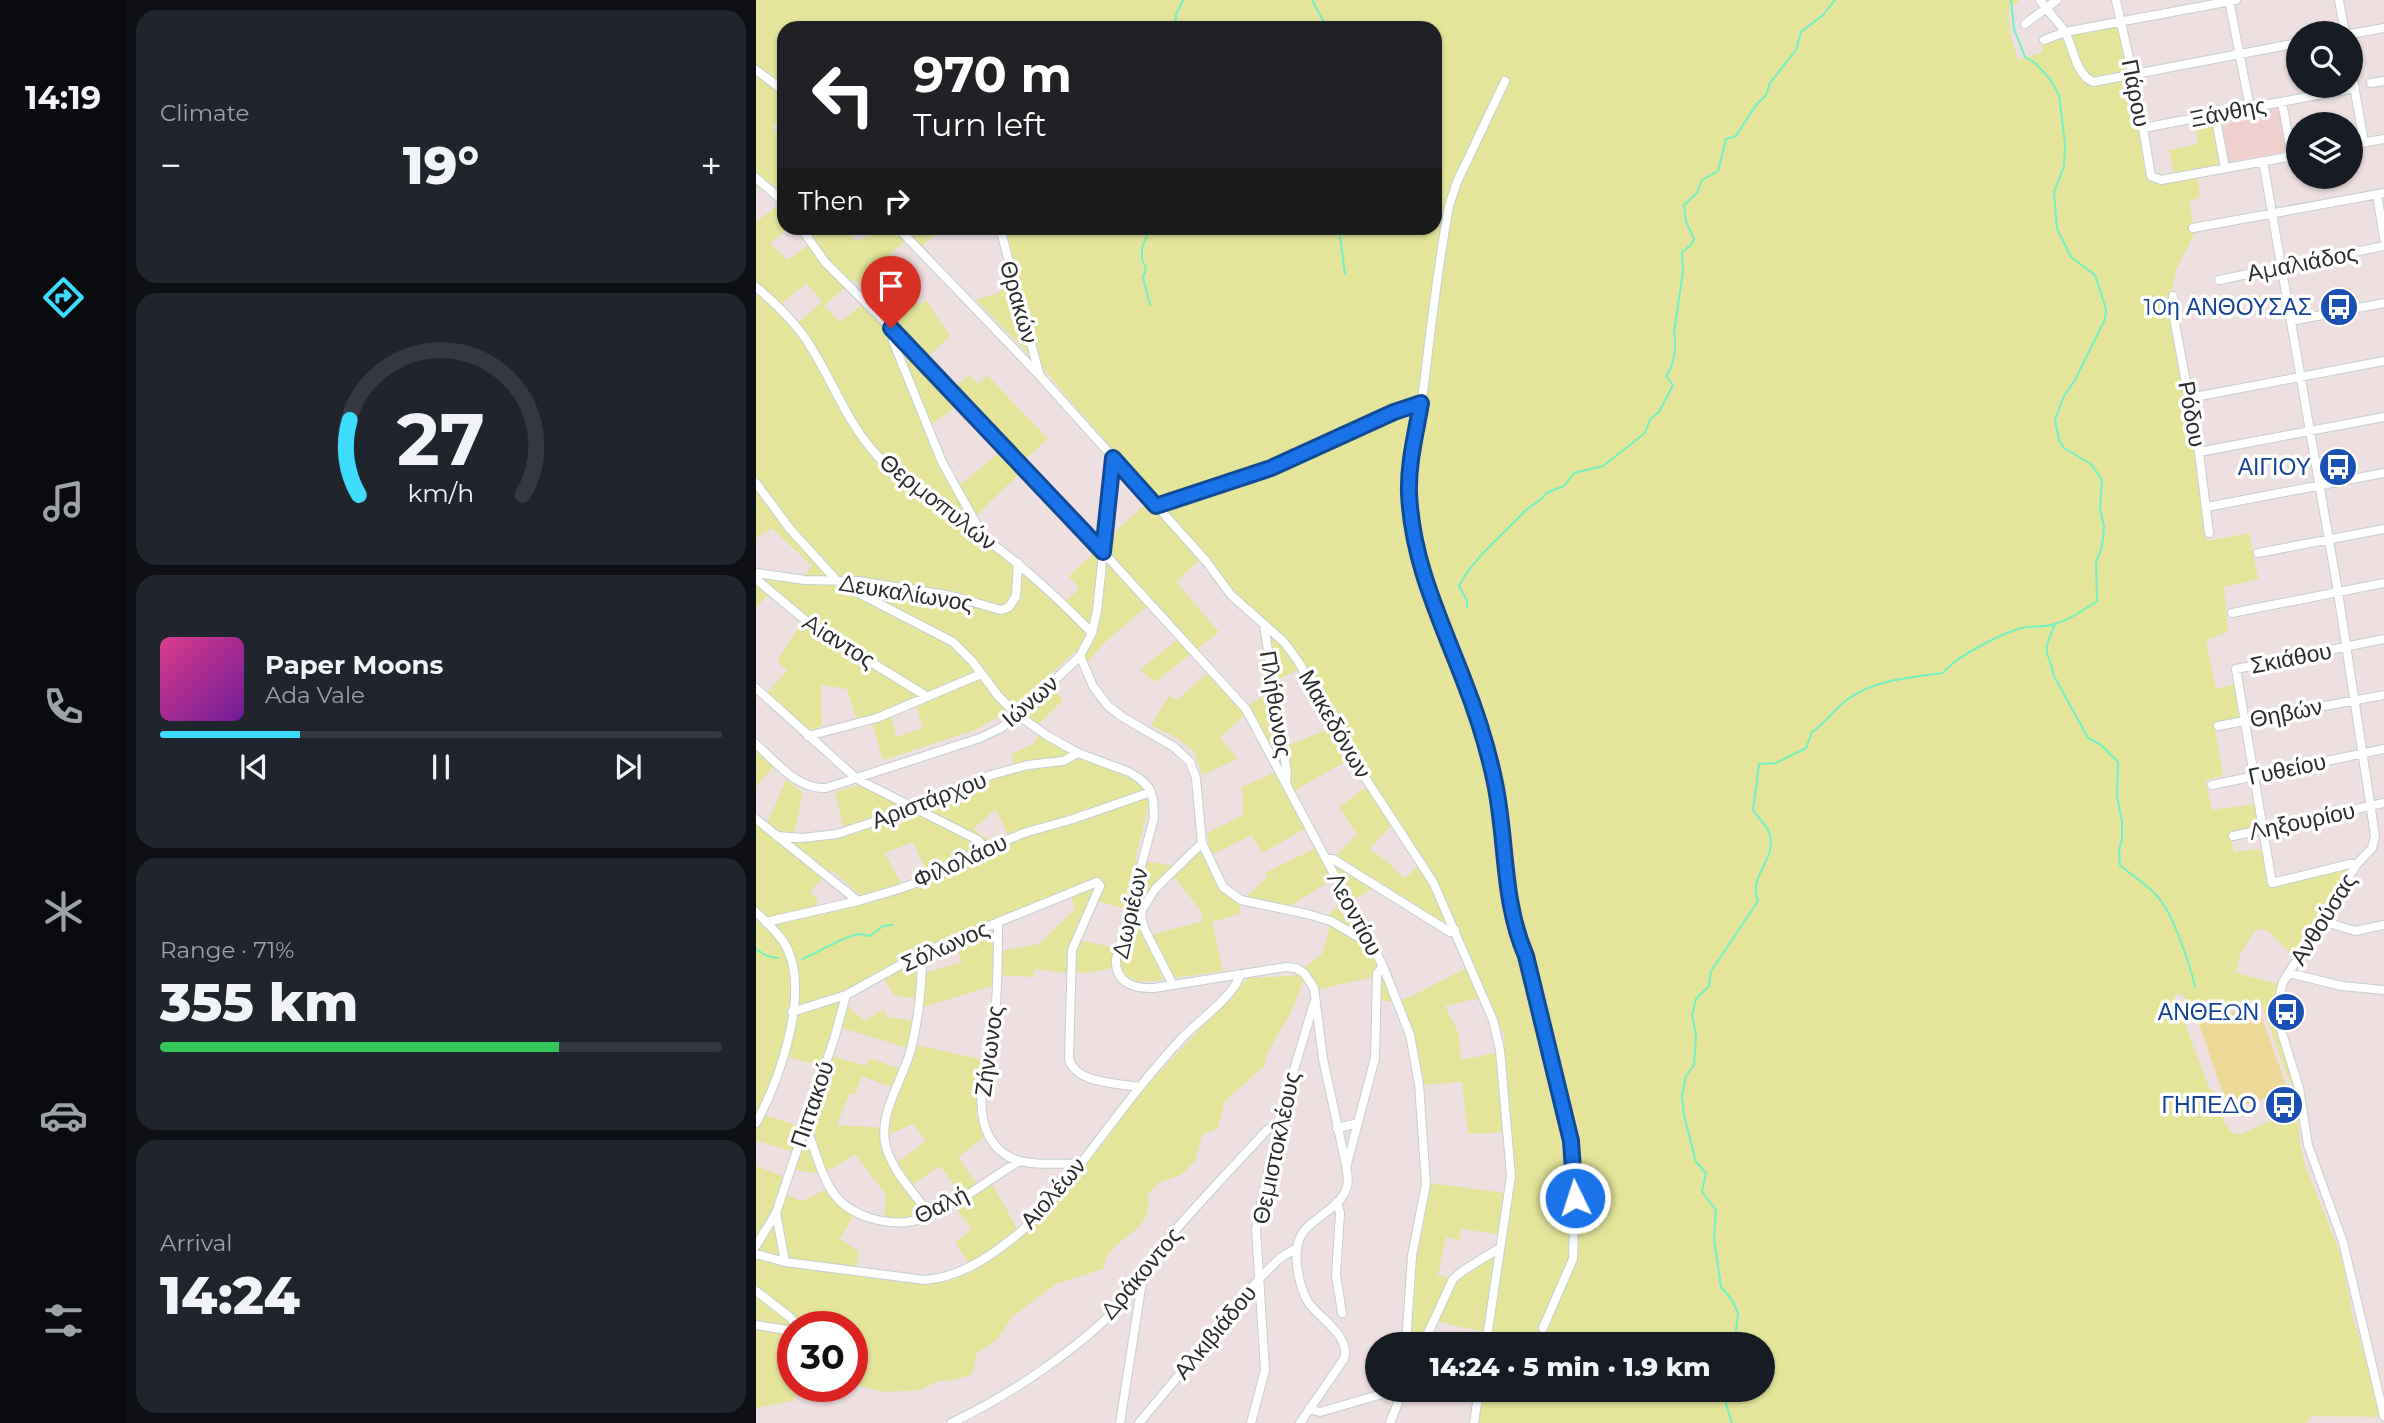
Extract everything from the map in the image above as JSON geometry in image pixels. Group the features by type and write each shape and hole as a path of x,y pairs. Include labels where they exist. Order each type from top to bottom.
{"street":[{"path":"2040,0 2065,32 2082,72 2093,82 2286,45"},
{"path":"2025,24 2057,0"},
{"name":"Πάρου","path":"2116,0 2151,176 2161,180 2225,168"},
{"path":"2044,40 2065,32 2231,0 2250,107"},
{"path":"2339,0 2345,21"},
{"path":"2363,31 2384,27"},
{"path":"756,70 777,86"},
{"path":"1505,81 1457,183 1449,206 1409,479 1414,539 1421,572 1464,681 1495,784 1508,897 1516,932 1526,956 1571,1141 1575,1198 1573,1259 1543,1328"},
{"path":"2371,83 2384,81"},
{"name":"Ξάνθης","path":"2143,128 2303,98"},
{"path":"2357,98 2364,142 2384,139"},
{"path":"2282,102 2286,118"},
{"path":"2215,114 2225,168 2286,157"},
{"name":"Ανθούσας","path":"2263,161 2338,592 2375,830 2374,842 2357,864 2288,973 2279,992 2278,1014 2299,1088 2308,1145 2341,1235 2384,1416"},
{"path":"756,178 777,196"},
{"path":"2193,228 2380,194 2384,239"},
{"name":"Λεοντίου","path":"806,235 821,257 1103,552 1246,709 1383,966 1410,1035 1419,1084 1426,1184 1412,1256 1407,1332"},
{"name":"Μακεδόνων","path":"905,235 1040,376 1206,561 1231,595 1284,642 1298,661 1351,756 1433,882 1493,1020 1499,1043 1511,1176 1488,1332"},
{"name":"Θρακών","path":"1002,235 1040,376"},
{"name":"Αμαλιάδος","path":"2219,280 2384,246"},
{"name":"Θερμοπυλών","path":"756,287 807,341 845,411 873,451 915,489 1017,564 1066,606 1092,633"},
{"name":"Ρόδου","path":"2173,296 2174,318 2199,452 2209,533"},
{"path":"2291,321 2384,303"},
{"path":"891,328 893,341 938,452 984,538"},
{"path":"2189,398 2384,361"},
{"path":"1156,506 1271,468 1382,417 1421,403"},
{"path":"2199,452 2384,417"},
{"name":"Ιώνων","path":"756,744 797,780 808,786 826,788 980,738 994,732 1018,715 1080,656 1092,633 1097,611 1113,458"},
{"path":"2207,507 2384,473"},
{"path":"756,483 786,524 836,580 849,590 949,640 964,652 995,694 1018,715 1079,753 1135,775 1145,783 1151,793"},
{"path":"2258,553 2384,529"},
{"name":"Δευκαλίωνος","path":"756,573 805,580 858,581 952,596 1000,610 1009,607 1016,596 1017,564"},
{"name":"Aiαντος","path":"756,579 811,625 926,696"},
{"path":"2232,613 2384,583"},
{"name":"Πλήθωνος","path":"1264,625 1287,773 1286,784"},
{"name":"Σκιάθου","path":"2246,721 2236,669 2384,639"},
{"path":"1080,656 1096,690 1108,706 1174,747 1190,761 1196,778 1202,843 1223,887 1241,900 1331,921 1360,938 1368,939"},
{"path":"808,736 877,718 981,674"},
{"path":"756,688 857,779 974,838 986,848"},
{"name":"Θηβών","path":"2218,726 2384,695"},
{"path":"2246,721 2272,883 2350,863 2357,864"},
{"name":"Γυθείου","path":"2212,785 2384,750"},
{"name":"Αριστάρχου","path":"778,836 831,836 914,809 991,775 1028,765 1063,761 1079,753"},
{"name":"Φιλολάου","path":"766,922 859,901 929,878 986,848 1027,832 1073,820 1151,793"},
{"name":"Δωριέων","path":"1151,793 1155,805 1154,818 1115,963 1122,979 1132,987 1173,985 1282,967 1296,968 1310,979 1316,1000 1323,1059 1346,1165 1346,1188 1337,1202 1340,1213 1336,1275 1342,1314"},
{"name":"Ληξουρίου","path":"2233,835 2384,803"},
{"path":"756,819 859,901"},
{"path":"1173,985 1143,926 1142,910 1156,889 1202,843"},
{"path":"1326,859 1333,859 1450,932 1455,930"},
{"name":"Σόλωνος","path":"792,1012 846,995 922,953 1099,882 1072,950 1069,1059 1075,1071 1083,1076 1139,1087"},
{"path":"756,912 783,941 791,958 793,987 788,1043 769,1099 756,1123"},
{"path":"2322,921 2355,931 2384,925"},
{"name":"Ζήνωνος","path":"998,922 996,1003 981,1112 992,1142 1006,1156 1020,1161"},
{"path":"922,953 918,1017 910,1053 887,1116 884,1134 889,1156 930,1215"},
{"path":"1346,1165 1374,1058 1377,974 1383,966"},
{"path":"2288,973 2342,986 2384,989"},
{"name":"Αιολέων","path":"756,1254 785,1262 916,1279 952,1276 974,1264 1029,1225 1055,1197 1139,1087 1183,1037 1233,988 1240,974"},
{"name":"Πιττακού","path":"756,1246 776,1213 846,995"},
{"name":"Θεμιστοκλέους","path":"1251,1423 1265,1370 1256,1229 1278,1123 1316,1000"},
{"name":"Δράκοντος","path":"951,1423 1012,1391 1048,1366 1123,1302 1142,1279 1165,1242 1267,1129 1278,1123"},
{"path":"1337,1128 1358,1123"},
{"name":"Θαλή","path":"805,1127 827,1183 837,1198 849,1209 872,1219 912,1222 930,1215 1020,1161"},
{"path":"1020,1161 1080,1164"},
{"path":"1300,1423 1344,1359 1346,1350 1342,1340 1311,1306 1305,1295 1297,1248 1305,1230 1337,1202"},
{"name":"Πιττακού","path":"776,1213 785,1262"},
{"name":"Αλκιβιάδου","path":"1139,1423 1259,1279 1288,1251 1297,1248"},
{"path":"1428,1332 1452,1279 1500,1248"},
{"path":"1120,1423 1142,1279"},
{"path":"756,1291 782,1311"},
{"path":"756,1325 777,1328"},
{"path":"1309,1409 1320,1412 1365,1399"},
{"path":"1390,1423 1398,1402"},
{"path":"1474,1423 1477,1402"}],"shaded area":[{"path":"2280,105 2286,152 2228,162 2219,117"},
{"path":"2257,1004 2288,1090 2229,1111 2199,1024"}],"green space":[{"path":"756,0 2019,0 2016,4 2010,4 2009,26 2019,60 2043,52 2041,43 2062,35 2119,24 2137,101 2150,181 2152,183 2175,179 2169,150 2198,144 2194,119 2213,115 2222,164 2197,170 2200,197 2189,202 2195,233 2177,268 2168,304 2204,507 2207,541 2249,533 2258,579 2224,587 2228,632 2206,640 2216,689 2236,684 2241,717 2214,723 2223,776 2205,780 2212,810 2256,804 2258,829 2230,833 2234,852 2262,849 2267,883 2273,886 2353,866 2294,957 2268,931 2256,929 2240,954 2236,973 2279,984 2275,999 2295,1087 2293,1088 2287,1076 2260,1000 2241,1007 2238,1001 2221,1007 2222,1014 2197,1021 2192,1018 2183,995 2174,994 2209,1088 2217,1093 2224,1122 2232,1133 2241,1134 2297,1109 2300,1144 2306,1168 2341,1255 2353,1317 2382,1417 2312,1416 2306,1423 1477,1423 1480,1402 1775,1402 1775,1332 1489,1332 1430,1319 1424,1332 1409,1332 1413,1284 1404,1284 1409,1243 1423,1182 1512,1194 1513,1148 1511,1132 1468,1134 1462,1082 1423,1085 1421,1069 1413,1070 1408,1035 1396,1002 1380,1000 1378,976 1311,991 1305,977 1291,1012 1268,1052 1264,1066 1225,1101 1218,1128 1202,1135 1195,1161 1182,1174 1159,1183 1147,1195 1147,1215 1137,1229 1109,1253 1103,1269 1056,1284 1013,1316 998,1339 977,1353 972,1374 955,1380 939,1381 920,1390 886,1392 868,1388 868,1311 777,1311 777,1402 787,1402 756,1408 756,1166 790,1179 787,1195 802,1201 825,1190 842,1209 853,1216 840,1239 859,1251 855,1275 915,1284 944,1281 974,1271 955,1242 972,1229 954,1206 964,1199 940,1166 907,1188 924,1215 900,1220 884,1216 886,1195 855,1154 826,1171 813,1172 793,1169 797,1153 758,1141 756,1144 756,821 765,828 786,780 803,792 793,838 832,838 845,834 835,792 859,785 912,812 1015,772 1012,754 1033,744 1042,732 1095,764 1128,774 1144,785 1150,802 1135,860 1183,867 1201,849 1224,893 1239,904 1240,914 1212,922 1223,971 1173,978 1151,935 1203,921 1201,911 1170,872 1138,921 1163,980 1137,981 1127,976 1118,965 1087,973 1035,969 1033,977 996,975 995,985 924,1007 924,1000 894,995 880,972 865,982 839,992 841,1001 865,1021 883,1009 887,1017 914,1021 907,1048 836,1026 829,1055 866,1066 870,1058 906,1071 916,1045 984,1060 976,1113 983,1138 958,1157 980,1188 991,1182 1022,1237 1045,1218 1146,1086 1248,978 1293,976 1322,954 1332,921 1324,918 1350,897 1338,876 1288,907 1244,899 1268,876 1265,873 1316,848 1325,862 1335,857 1357,834 1339,807 1373,782 1356,756 1288,794 1306,828 1262,853 1252,835 1211,855 1207,833 1243,815 1242,787 1281,769 1251,709 1220,738 1238,759 1202,775 1194,751 1177,738 1151,725 1169,696 1177,700 1206,674 1242,708 1272,692 1282,748 1338,725 1306,666 1275,681 1269,625 1235,595 1205,555 1176,582 1219,632 1155,682 1140,670 1183,635 1152,602 1104,643 1089,661 1075,652 1045,679 1063,700 1035,728 1009,710 978,729 883,760 871,720 857,721 847,689 821,685 822,726 807,731 767,693 787,670 777,661 805,617 773,589 756,608 756,574 801,581 812,566 772,528 756,538 756,222 777,206 777,235 780,235 770,243 788,260 815,240 812,235 851,235 856,241 869,235 934,235 921,247 909,237 880,264 920,305 926,300 950,336 921,363 949,392 969,375 978,384 987,375 1048,439 1019,465 1023,470 972,520 977,536 1021,568 1061,605 1079,589 1069,576 1151,498 1187,535 1043,369 976,300 995,294 1019,280 1007,235 1442,235 1442,21 777,21 777,123 772,128 777,132 777,188 765,180 756,190","holes":["854,279 872,297 840,322 824,306","806,283 822,302 793,327 776,309","964,401 1008,445 954,490 924,430","914,699 923,728 896,737 890,709","996,809 1012,844 1001,847 973,829","1397,820 1424,861 1404,879 1387,861 1369,849","913,842 931,881 904,890 885,853","832,870 869,903 820,915 817,899 810,891","1377,885 1463,939 1474,964 1396,1002 1347,904","1069,891 1075,909 1039,944 995,952 994,921","1089,899 1131,910 1122,949 1072,939","952,936 962,962 924,973 913,952","1488,996 1504,1036 1505,1051 1461,1060 1459,1034 1445,1006","782,1055 827,1068 806,1129 760,1113","862,1076 898,1090 886,1128 837,1125 849,1094 854,1095","913,1124 926,1141 891,1167 884,1156 881,1138","1461,1229 1504,1235 1500,1251 1458,1281 1438,1275 1446,1237 1459,1240"]},
{"path":"756,753 774,766 756,787"}],"waterway":[{"path":"1176,21 1183,0"},
{"path":"1312,0 1323,21"},
{"path":"1467,608 1467,601 1459,586 1489,547 1546,493 1564,486 1574,473 1603,466 1645,433 1650,419 1659,412 1673,385 1666,376 1674,355 1674,333 1683,271 1682,252 1694,239 1686,222 1684,205 1697,193 1702,180 1718,171 1726,139 1736,136 1756,105 1766,95 1770,83 1796,50 1801,32 1823,15 1835,0"},
{"path":"1736,1332 1738,1313 1721,1287 1714,1239 1716,1210 1702,1192 1706,1173 1696,1162 1682,1096 1686,1076 1694,1065 1696,1035 1692,1015 1696,999 1709,986 1711,971 1758,901 1756,883 1770,850 1769,832 1753,810 1759,764 1776,763 1806,748 1812,732 1843,703 1870,687 1894,680 1943,673 1959,659 1995,638 2019,629 2061,622 2097,601 2096,562 2102,547 2104,527 2100,509 2102,480 2091,464 2064,448 2059,440 2055,419 2064,396 2075,380 2105,319 2106,309 2095,275 2071,257 2057,229 2054,192 2064,166 2065,143 2059,95 2050,79 2035,63 2025,57 2014,29 2011,0"},
{"path":"1147,235 1142,248 1142,259 1146,269 1143,277 1150,305"},
{"path":"1340,235 1345,274"},
{"path":"2055,625 2047,648 2054,676 2088,738 2101,745 2118,762 2117,796 2122,822 2120,865 2152,890 2166,909 2181,942 2195,987"},
{"path":"802,959 847,937 860,934 870,936 883,926 893,925"},
{"path":"756,949 767,956 778,958"},
{"path":"1726,1402 1732,1423"}],"place":[{"name":"10η ΑΝΘΟΥΣΑΣ","path":"2339,307"},
{"name":"ΑΙΓΙΟΥ","path":"2338,467"},
{"name":"ΑΝΘΕΩΝ","path":"2286,1012"},
{"name":"ΓΗΠΕΔΟ","path":"2284,1105"}],"route":[{"path":"891,328 1103,552 1113,458 1156,506 1271,468 1357,428 1421,403 1409,479 1414,539 1421,572 1464,681 1495,784 1508,897 1516,932 1526,956 1571,1141 1575,1198"}]}
